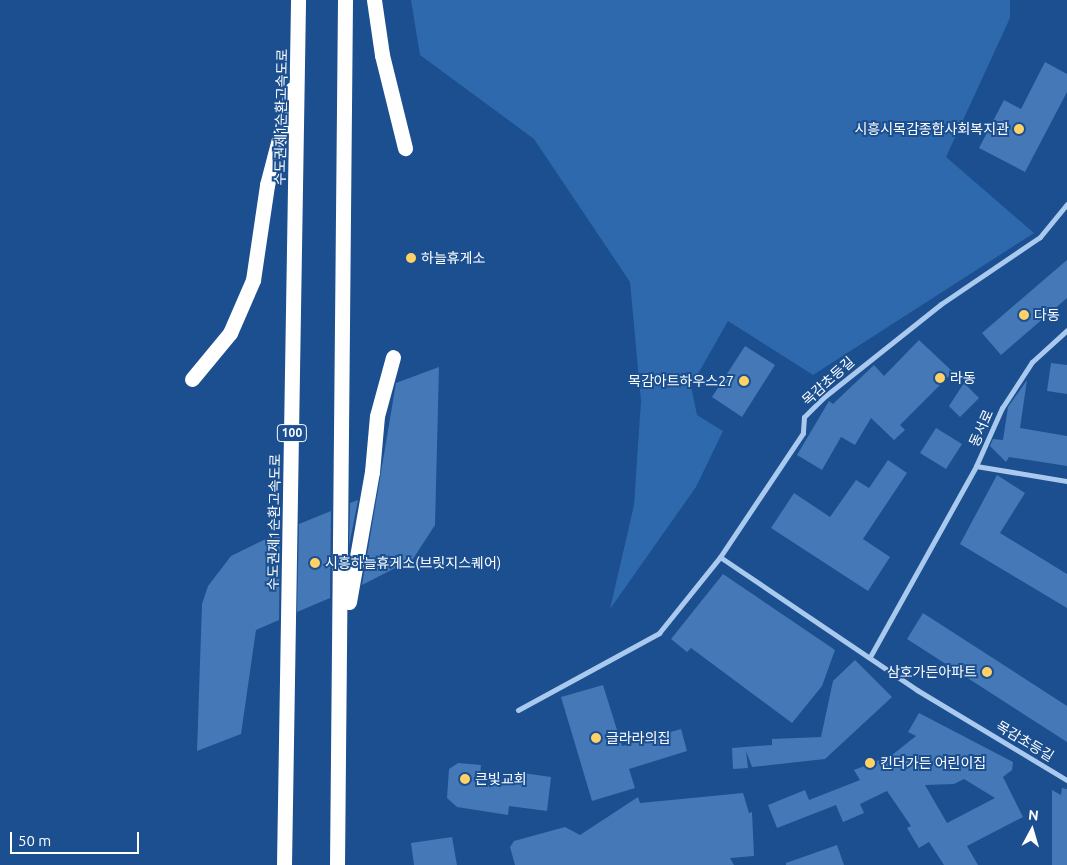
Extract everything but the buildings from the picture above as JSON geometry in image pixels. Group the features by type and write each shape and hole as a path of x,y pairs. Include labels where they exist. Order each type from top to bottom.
{"highway":[{"name":"수도권제1순환고속도로","path":"284,865 298,0"},
{"path":"337,865 341,647 345,0"},
{"path":"374,0 382,56 406,148"},
{"path":"192,379 230,333 253,280 267,185 298,63"},
{"path":"341,647 372,472 380,400 393,357"}],"street":[{"name":"목감초등길","path":"1067,204 1040,237 941,304 823,398 804,418 803,433 720,557 871,655 917,690 1067,780"},
{"name":"동서로","path":"1067,330 1022,378 1002,408 976,466 1067,481"},
{"path":"871,655 976,466"},
{"path":"518,710 659,633 720,557"}],"shaded area":[{"path":"411,0 1010,0 1010,18 946,157 1034,233 813,375 728,321 691,386 697,415 723,431 696,487 610,609 634,505 641,401 630,282 534,139 420,55"}],"place":[{"name":"시흥시목감종합사회복지관","path":"1019,129"},
{"name":"하늘휴게소","path":"411,258"},
{"name":"다동","path":"1024,315"},
{"name":"라동","path":"940,378"},
{"name":"목감아트하우스27","path":"744,381"},
{"name":"시흥하늘휴게소(브릿지스퀘어)","path":"315,563"},
{"name":"삼호가든아파트","path":"987,672"},
{"name":"글라라의집","path":"596,738"},
{"name":"킨더가든 어린이집","path":"870,763"},
{"name":"큰빛교회","path":"465,779"}]}
